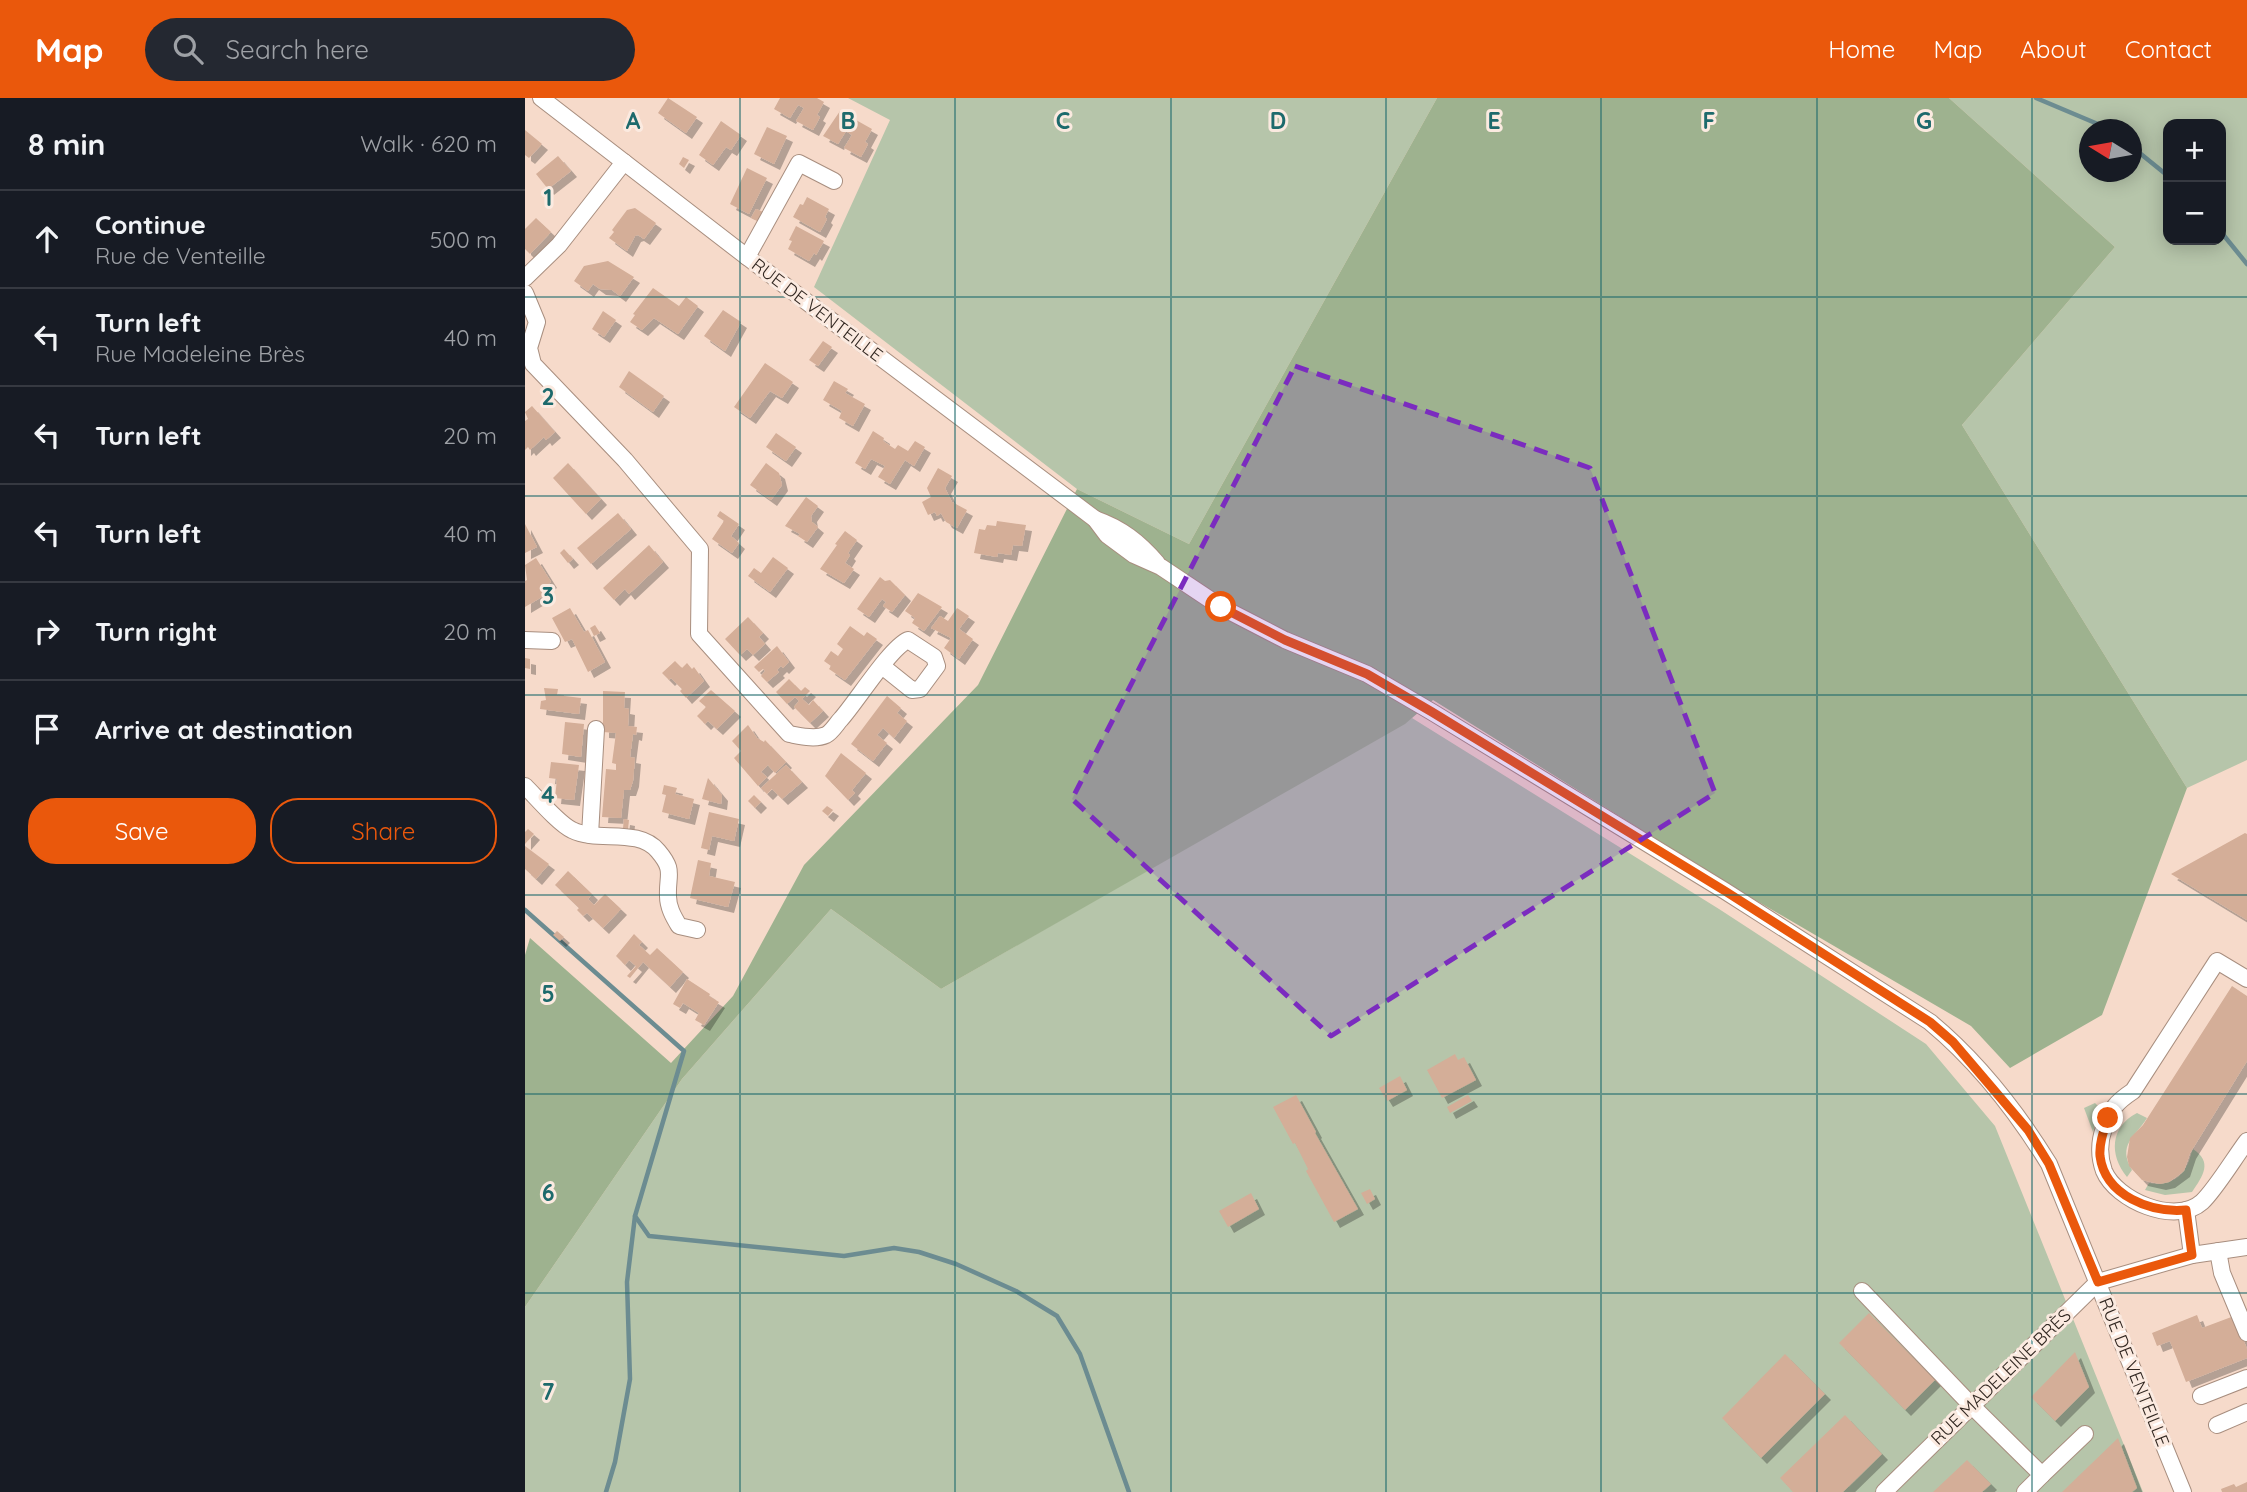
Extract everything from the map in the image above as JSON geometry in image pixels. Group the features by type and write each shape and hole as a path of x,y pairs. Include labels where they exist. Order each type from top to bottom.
{"street":[{"name":"RUE DE VENTEILLE","path":"541,98 1095,519 1128,535 1142,546 1161,568 1221,607 1285,640 1367,674 1432,712 1725,891 1930,1022 1953,1042 2028,1130 2049,1164 2183,1492"},
{"path":"525,278 559,245 624,162"},
{"path":"747,257 799,163 834,181"},
{"path":"525,293 537,322 529,348 533,364 625,460 700,548 699,634 789,734 807,738 827,735 882,666"},
{"path":"525,640 552,641"},
{"path":"590,835 596,729"},
{"path":"525,786 570,830 649,842 671,872 668,896 670,909 679,926 697,930"},
{"path":"2247,979 2217,961 2133,1091 2116,1102 2102,1136 2100,1155 2105,1173 2115,1187 2133,1199 2151,1208 2186,1210 2201,1203 2247,1141"},
{"path":"2186,1210 2192,1255"},
{"name":"RUE MADELEINE BRÈS","path":"1884,1492 2098,1282 2192,1255 2247,1247"},
{"path":"2218,1251 2222,1273 2247,1333"},
{"path":"1862,1291 2042,1475"},
{"path":"2201,1396 2247,1378"},
{"path":"2217,1425 2247,1412"},
{"path":"2025,1492 2085,1434"}],"highlighted area":[{"path":"1295,366 1590,468 1715,793 1331,1036 1072,799"}],"green space":[{"path":"848,98 1437,98 1189,544 1077,489 814,287 890,120"},
{"path":"1437,98 1949,98 2115,247 1962,425 2187,788 2102,1015 2010,1068 1971,1026 1733,887 1433,700 1405,724 941,989 831,909 682,1079 525,1307 525,955 530,938 671,1063 733,996 804,865 978,685 1077,489 1189,544"},
{"path":"1949,98 2247,98 2247,760 2187,788 1962,425 2115,247"},
{"path":"1412,718 1719,909 1926,1044 1995,1126 2143,1492 525,1492 525,1307 682,1079 831,909 941,989"},
{"path":"2095,1103 2100,1108 2093,1132 2084,1108"},
{"path":"2137,1113 2147,1118 2129,1142 2126,1154 2132,1170 2127,1177 2117,1160 2115,1142 2122,1126"},
{"path":"2193,1149 2203,1159 2204,1169 2192,1192 2165,1195 2145,1190 2149,1183 2160,1184 2176,1179 2188,1163"}],"building":[{"path":"668,98 697,117 686,133 658,113"},
{"path":"780,98 817,98 824,102 813,130 796,121 804,108 798,105 790,118 774,109"},
{"path":"840,111 872,129 861,157 844,148 852,135 846,131 838,144 823,136"},
{"path":"721,121 741,135 731,150 726,147 713,165 699,155"},
{"path":"767,127 787,136 774,164 754,154"},
{"path":"525,130 542,144 529,158 525,155"},
{"path":"558,156 571,171 548,189 536,174"},
{"path":"683,157 689,160 684,168 679,164"},
{"path":"747,168 767,178 749,214 730,204"},
{"path":"807,197 829,209 820,232 793,217"},
{"path":"635,208 656,223 644,239 635,236 627,251 609,238 627,210"},
{"path":"756,209 766,213 761,223 751,218"},
{"path":"536,218 551,232 530,254 525,249 525,229"},
{"path":"796,226 824,241 809,261 788,249"},
{"path":"608,261 634,277 620,296 612,290 600,289 593,284 588,291 574,281 584,266"},
{"path":"653,288 679,306 686,297 698,306 678,334 654,318 642,330 630,322"},
{"path":"723,310 741,322 725,351 704,336"},
{"path":"603,311 616,320 604,337 592,329"},
{"path":"823,341 832,347 818,366 809,360"},
{"path":"765,363 793,382 782,398 770,391 750,418 734,407"},
{"path":"629,371 664,396 653,412 619,387"},
{"path":"834,381 848,389 845,393 865,404 853,426 839,418 842,411 823,400"},
{"path":"532,406 555,432 546,440 544,437 530,450 528,447 525,450 525,421 528,419 525,412"},
{"path":"873,431 895,449 898,445 908,451 915,441 925,447 914,466 905,460 890,484 878,477 885,466 871,459 865,469 855,463"},
{"path":"776,433 796,447 786,461 766,447"},
{"path":"568,463 601,499 586,514 553,478"},
{"path":"766,463 779,473 782,485 771,500 750,485"},
{"path":"938,468 952,476 945,488 952,502 967,510 957,528 946,522 941,513 937,516 935,512 928,515 922,502 931,497 927,488"},
{"path":"806,497 818,506 811,516 812,522 818,527 807,542 798,536 800,534 785,526"},
{"path":"720,511 739,524 731,536 739,543 732,553 712,539 724,521 717,516"},
{"path":"618,513 631,529 591,564 577,548"},
{"path":"997,521 1026,525 1022,546 1013,545 1011,555 998,553 997,557 974,553 979,529 985,530 987,525 996,526"},
{"path":"525,524 537,547 525,553"},
{"path":"845,531 857,540 845,563 854,569 844,583 820,569"},
{"path":"649,545 663,562 629,594 625,589 614,600 603,588"},
{"path":"564,549 573,559 568,563 560,553"},
{"path":"773,557 788,568 770,592 748,576 754,568 761,573"},
{"path":"536,558 551,582 541,589 545,595 525,607 525,565"},
{"path":"880,577 885,581 890,580 905,595 892,612 883,606 886,602 882,599 869,617 857,609"},
{"path":"918,593 942,607 924,631 912,623 915,618 905,611"},
{"path":"570,608 584,632 588,630 605,662 588,672 572,639 565,642 552,618"},
{"path":"957,608 969,616 959,629 973,639 959,659 944,648 951,638 931,628 940,616 948,621"},
{"path":"748,617 763,633 759,637 765,644 753,655 747,649 740,655 725,639"},
{"path":"595,625 600,633 594,636 590,628"},
{"path":"850,626 864,636 867,632 877,639 845,680 829,669 831,666 824,661 831,651 838,656 843,649 837,644"},
{"path":"777,646 789,662 783,668 781,666 777,670 779,672 767,682 761,676 765,671 763,669 759,672 754,667"},
{"path":"525,658 530,659 530,669 525,668"},
{"path":"675,661 682,668 687,663 692,669 694,667 704,681 686,698 680,691 682,689 662,673"},
{"path":"789,679 801,691 805,687 810,691 802,699 809,705 813,700 823,711 810,723 794,707 799,701 795,697 787,704 776,692"},
{"path":"544,688 558,689 557,695 581,698 579,714 540,709 541,701 546,700"},
{"path":"711,690 735,711 717,729 708,721 705,724 697,716 706,707 699,701"},
{"path":"603,691 625,692 624,708 629,709 628,726 637,727 636,735 633,734 630,757 635,758 633,781 630,790 624,790 621,818 602,817 606,769 616,770 616,764 612,763 616,733 603,732"},
{"path":"887,696 901,708 897,713 907,721 894,738 883,728 877,735 887,743 873,761 851,744"},
{"path":"565,722 584,724 581,757 562,754"},
{"path":"748,725 757,738 764,742 765,740 786,762 775,773 768,765 761,772 767,777 758,786 734,758 741,751 732,741"},
{"path":"841,753 866,773 852,790 855,793 848,800 825,776"},
{"path":"551,762 579,765 574,800 555,798 557,779 549,778"},
{"path":"786,765 802,782 782,799 772,789 767,794 761,788"},
{"path":"708,778 722,795 721,804 702,799"},
{"path":"664,785 677,788 675,794 694,799 689,819 662,812 666,795 662,794"},
{"path":"754,795 761,802 755,808 748,801"},
{"path":"827,806 833,810 828,816 822,811"},
{"path":"709,812 739,819 734,841 712,836 709,850 701,848"},
{"path":"624,819 629,820 628,829 623,828"},
{"path":"528,829 534,834 525,844 525,832"},
{"path":"2247,834 2247,920 2171,874"},
{"path":"525,846 549,864 536,879 525,869"},
{"path":"698,860 711,863 709,876 735,882 728,907 690,898"},
{"path":"568,871 592,894 588,899 594,905 605,894 621,909 603,928 587,913 583,916 577,910 579,908 555,885"},
{"path":"557,931 564,937 560,941 553,935"},
{"path":"634,934 642,942 639,945 650,955 657,948 683,972 670,987 643,962 630,978 627,976 636,966 629,960 625,965 616,956"},
{"path":"687,979 719,1002 704,1025 695,1020 699,1013 683,1003 680,1008 673,1004"},
{"path":"2232,986 2247,996 2247,1061 2190,1153 2184,1171 2169,1182 2160,1184 2142,1180 2129,1166 2127,1157 2130,1138 2143,1125"},
{"path":"1455,1054 1458,1060 1464,1057 1476,1080 1442,1098 1427,1070"},
{"path":"1400,1076 1407,1090 1387,1101 1379,1088"},
{"path":"1296,1095 1358,1209 1334,1222 1306,1171 1308,1169 1295,1143 1293,1144 1273,1107"},
{"path":"1468,1095 1472,1101 1450,1113 1447,1107"},
{"path":"1370,1189 1375,1199 1367,1204 1361,1193"},
{"path":"1251,1193 1259,1209 1228,1227 1219,1211"},
{"path":"1869,1313 1935,1380 1905,1410 1839,1343"},
{"path":"2197,1315 2202,1328 2234,1316 2247,1349 2247,1358 2186,1382 2170,1341 2157,1346 2152,1333"},
{"path":"2075,1352 2089,1387 2055,1421 2031,1397"},
{"path":"1785,1354 1825,1394 1761,1458 1722,1418"},
{"path":"1845,1415 1882,1454 1843,1492 1793,1492 1780,1478"},
{"path":"2118,1438 2137,1488 2132,1492 2062,1492"},
{"path":"1967,1460 1991,1484 1982,1492 1933,1492"},
{"path":"2247,1482 2247,1492 2222,1492 2221,1489 2234,1484 2236,1487"}],"waterway":[{"path":"2036,98 2086,119"},
{"path":"2142,155 2163,172"},
{"path":"2226,238 2247,264"},
{"path":"525,910 684,1051 635,1216 649,1236 844,1256 894,1248 919,1252 956,1264 1016,1291 1057,1316 1080,1354 1129,1492"},
{"path":"606,1492 615,1462 630,1379 627,1282 635,1216"}],"route":[{"path":"1221,607 1285,640 1367,674 1432,712 1725,891 1930,1022 1953,1042 2028,1130 2049,1164 2098,1282 2192,1255 2186,1210 2151,1208 2115,1187 2105,1173 2100,1155 2108,1118"}]}
